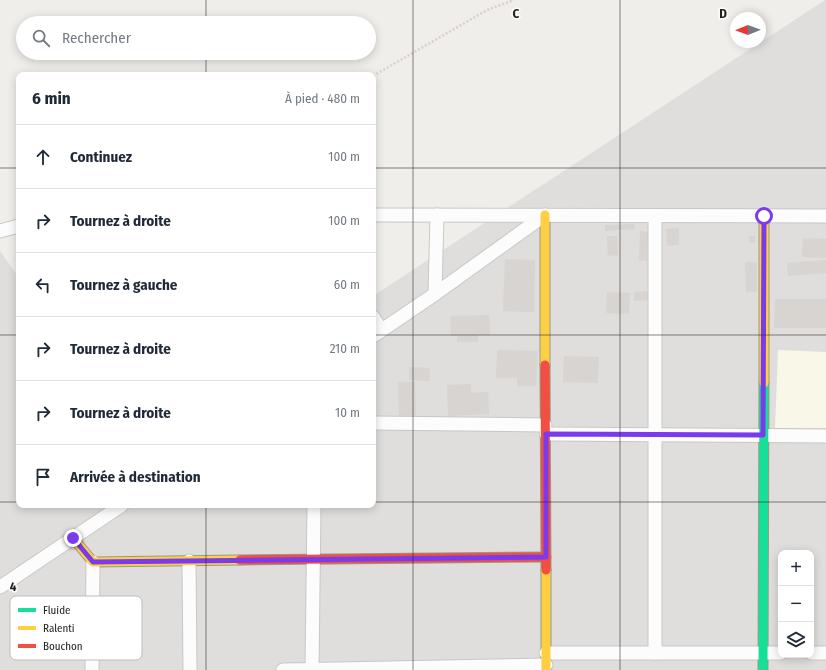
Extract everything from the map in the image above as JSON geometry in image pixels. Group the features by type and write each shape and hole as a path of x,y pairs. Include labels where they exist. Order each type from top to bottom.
{"street":[{"path":"376,215 826,216"},
{"path":"435,294 437,215"},
{"path":"377,333 435,294 545,215"},
{"path":"545,215 546,663"},
{"path":"655,216 655,653"},
{"path":"763,670 764,216"},
{"path":"0,231 16,227"},
{"path":"376,423 545,429 656,435 826,436"},
{"path":"0,587 118,508"},
{"path":"312,670 314,508"},
{"path":"73,538 93,562 93,596"},
{"path":"93,562 546,557"},
{"path":"189,561 190,670"},
{"path":"283,670 546,663 655,653 778,653"},
{"path":"814,653 826,653"},
{"path":"92,660 92,670"}],"path":[{"path":"376,74 487,10 514,0"}],"shaded area":[{"path":"826,0 826,670 0,670 0,251 16,274 16,508 376,508 376,294 752,48 766,48 766,39"},
{"path":"778,350 826,352 826,428 775,428"}],"building":[{"path":"635,224 635,229 605,231 605,225"},
{"path":"679,228 679,245 667,246 666,229"},
{"path":"640,231 648,232 647,261 639,261"},
{"path":"607,236 617,236 618,255 608,256"},
{"path":"749,236 755,236 755,243 749,243"},
{"path":"803,238 826,239 826,258 802,257"},
{"path":"505,259 535,260 534,312 503,311"},
{"path":"826,260 826,273 788,276 787,263"},
{"path":"745,262 757,262 757,292 746,292"},
{"path":"648,291 648,300 634,301 634,292"},
{"path":"607,292 630,293 629,314 606,313"},
{"path":"775,299 826,299 826,328 774,328"},
{"path":"489,315 490,335 478,335 478,342 457,342 457,336 451,336 450,316"},
{"path":"497,350 538,351 536,386 517,386 517,378 496,378"},
{"path":"564,356 599,357 598,383 563,382"},
{"path":"410,367 430,368 429,381 409,380"},
{"path":"398,382 415,382 416,416 399,416"},
{"path":"471,384 471,393 488,392 489,414 448,416 447,385"}],"traffic: fast":[{"path":"763,670 764,383"}],"traffic: slow":[{"path":"545,215 545,365"},
{"path":"764,216 764,383"},
{"path":"73,538 93,562 240,560"},
{"path":"546,570 546,670"}],"traffic: jam":[{"path":"545,365 546,570"},
{"path":"240,560 546,557"}],"route":[{"path":"73,538 93,562 546,557 546,434 763,435 764,216"}]}
